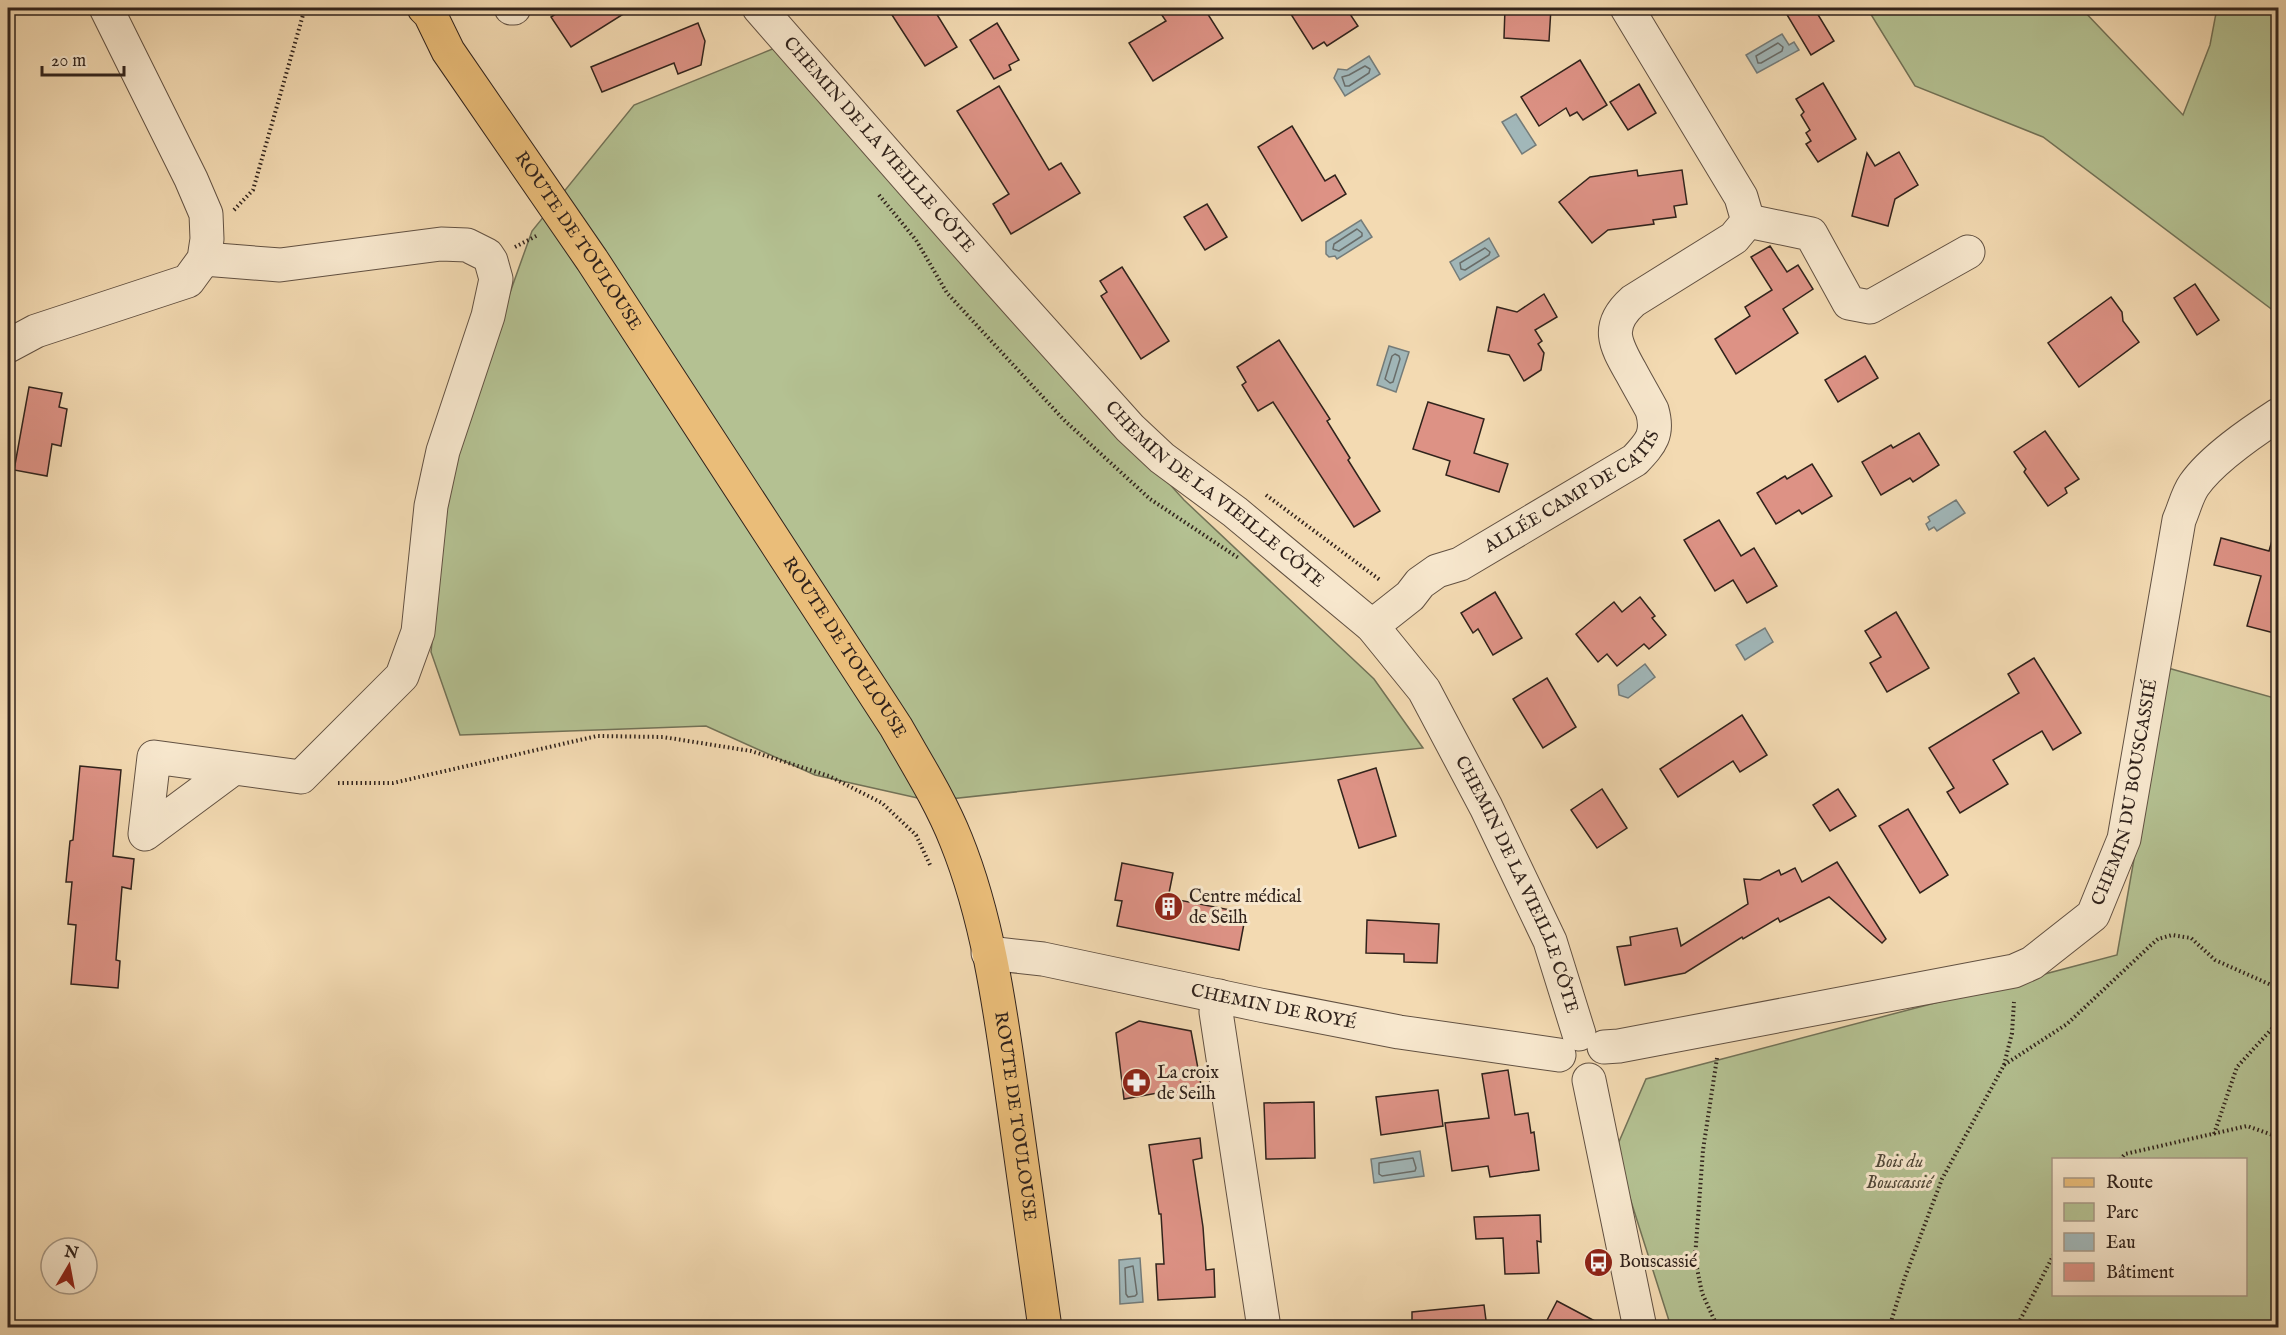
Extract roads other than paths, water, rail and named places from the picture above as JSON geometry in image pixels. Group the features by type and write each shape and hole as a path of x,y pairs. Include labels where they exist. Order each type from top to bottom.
{"main road":[{"name":"ROUTE DE TOULOUSE","path":"403,8 448,51"},
{"name":"ROUTE DE TOULOUSE","path":"424,8 430,14 448,51 564,220 896,727 956,839 970,882 988,953 1005,1040 1045,1328"}],"street":[{"path":"8,346 36,332 188,281 206,249 206,213 106,8"},
{"name":"CHEMIN DE LA VIEILLE CÔTE","path":"759,8 1130,428 1162,458 1235,512 1372,626 1424,690 1486,807 1550,941 1581,1045 1564,1072 1580,1081 1589,1080 1640,1328"},
{"path":"1626,8 1741,197 1748,220 1811,234 1849,303 1870,308 1968,252"},
{"name":"ALLÉE CAMP DE CATIS","path":"1372,626 1410,596 1420,583 1437,571 1460,564 1635,460 1652,442 1655,420 1652,410 1614,341 1616,324 1621,311 1633,301 1734,238 1748,220"},
{"path":"441,244 477,224"},
{"path":"206,249 280,265 441,244 467,245 487,255 496,279 488,316 443,451 431,506 418,632 402,676 301,777 234,768"},
{"name":"CHEMIN DU BOUSCASSIÉ","path":"1581,1045 1715,1027 2014,971 2032,963 2093,915 2124,839 2179,520 2194,485 2253,431 2278,415"},
{"name":"CHEMIN DE ROYÉ","path":"988,953 1043,959 1399,1032 1581,1045"},
{"path":"1219,996 1216,1011 1264,1328"}],"water":[{"path":"1782,34 1789,45 1794,42 1799,50 1757,73 1746,55"},
{"path":"1369,56 1380,74 1345,96 1334,78 1338,69 1347,70"},
{"path":"1516,114 1536,145 1522,154 1502,122"},
{"path":"1361,220 1372,237 1337,259 1335,256 1329,257 1326,254 1326,242"},
{"path":"1489,238 1499,256 1460,280 1450,262"},
{"path":"1389,346 1409,352 1396,392 1377,385"},
{"path":"1956,500 1965,513 1937,531 1934,527 1929,530 1926,524 1930,521 1928,517"},
{"path":"1765,628 1773,642 1745,660 1736,645"},
{"path":"1645,664 1655,677 1628,698 1619,695 1618,685"},
{"path":"1420,1151 1424,1176 1374,1183 1371,1159"},
{"path":"1140,1258 1143,1302 1120,1304 1119,1260"}],"place":[{"name":"Centre médical de Seilh","path":"1168,907"},
{"name":"La croix de Seilh","path":"1136,1083"},
{"name":"Bouscassié","path":"1598,1262"}],"park label":[{"name":"Bois du Bouscassié","path":"1899,1172"}]}
